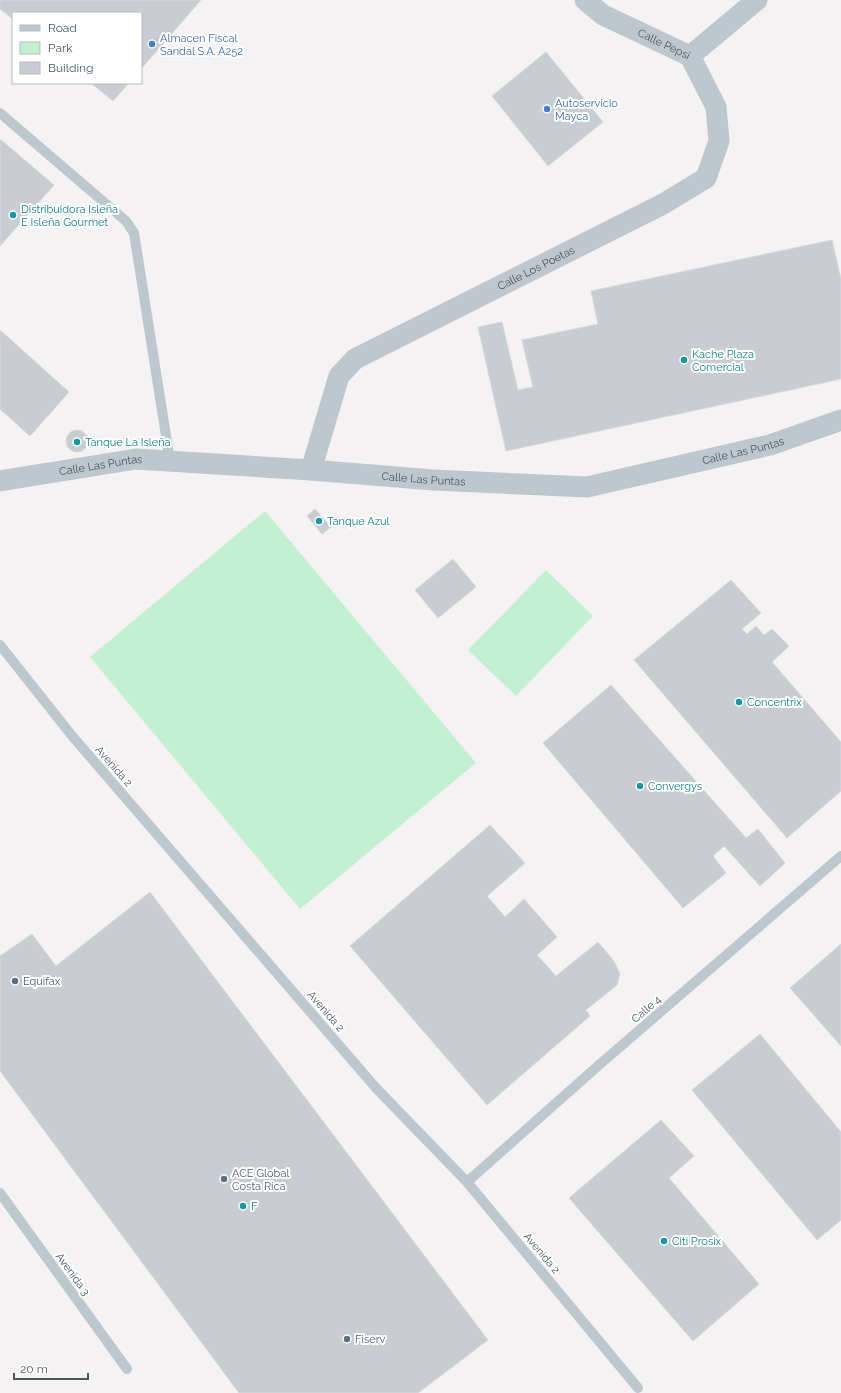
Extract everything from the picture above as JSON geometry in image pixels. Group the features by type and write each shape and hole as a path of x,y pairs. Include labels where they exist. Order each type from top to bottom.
{"street":[{"name":"Calle Pepsi","path":"584,0 603,15 690,56 757,0"},
{"name":"Calle Los Poetas","path":"311,470 339,376 355,359 663,204 706,178 719,141 716,107 690,56"},
{"name":"Calle Las Puntas","path":"0,481 136,459 311,470 433,480 587,487 770,445 841,420"}],"lane":[{"path":"0,113 126,221 134,233 170,461"},
{"name":"Avenida 2","path":"0,645 73,737 376,1088 467,1182 638,1388"},
{"name":"Calle 4","path":"467,1182 599,1065 841,856"},
{"name":"Avenida 3","path":"0,1193 127,1368"}],"green space":[{"path":"265,511 476,763 300,909 90,657"},
{"path":"546,570 593,616 516,696 468,650"}],"building":[{"name":"Almacen Fiscal Sandal S.A. A252","path":"0,0 201,0 142,68 142,12 12,12 12,18 0,9"},
{"name":"Autoservicio Mayca","path":"546,52 603,122 548,166 492,96"},
{"path":"92,84 128,84 113,101"},
{"name":"Distribuidora Isleña E Isleña Gourmet","path":"0,139 54,185 0,246"},
{"name":"Kache Plaza Comercial","path":"832,240 841,279 841,379 506,451 478,327 502,322 518,390 533,387 522,340 598,324 591,291"},
{"path":"0,330 69,392 30,436 0,409"},
{"name":"Tanque La Isleña","path":"77,430 85,433 88,441 85,449 77,452 69,449 66,441 69,433"},
{"name":"Tanque Azul","path":"315,509 331,527 322,534 307,516"},
{"path":"453,559 476,587 438,618 415,590"},
{"name":"Concentrix","path":"731,580 761,613 742,629 747,634 756,626 764,635 772,629 789,646 772,662 841,742 841,791 787,838 634,660"},
{"name":"Convergys","path":"611,685 746,838 758,829 785,863 760,886 724,846 713,856 726,873 683,908 543,743"},
{"path":"490,825 525,863 487,896 505,917 524,899 557,937 537,955 556,976 598,942 614,961 620,974 617,985 586,1010 590,1016 487,1105 350,946"},
{"name":"F","path":"150,892 488,1340 418,1393 239,1393 0,1071 0,956 32,934 56,966"},
{"path":"841,944 841,1046 790,988"},
{"path":"760,1034 841,1132 841,1220 817,1240 692,1090"},
{"name":"Citi Prosix","path":"661,1120 694,1156 669,1178 759,1284 693,1341 569,1198"}],"place":[{"name":"Almacen Fiscal Sandal S.A. A252","path":"152,44"},
{"name":"Autoservicio Mayca","path":"547,109"},
{"name":"Distribuidora Isleña E Isleña Gourmet","path":"13,215"},
{"name":"Kache Plaza Comercial","path":"684,360"},
{"name":"Tanque La Isleña","path":"77,442"},
{"name":"Tanque Azul","path":"319,521"},
{"name":"Concentrix","path":"739,702"},
{"name":"Convergys","path":"640,786"},
{"name":"Equifax","path":"15,981"},
{"name":"ACE Global Costa Rica","path":"224,1179"},
{"name":"F","path":"243,1206"},
{"name":"Citi Prosix","path":"664,1241"},
{"name":"Fiserv","path":"347,1339"}]}
